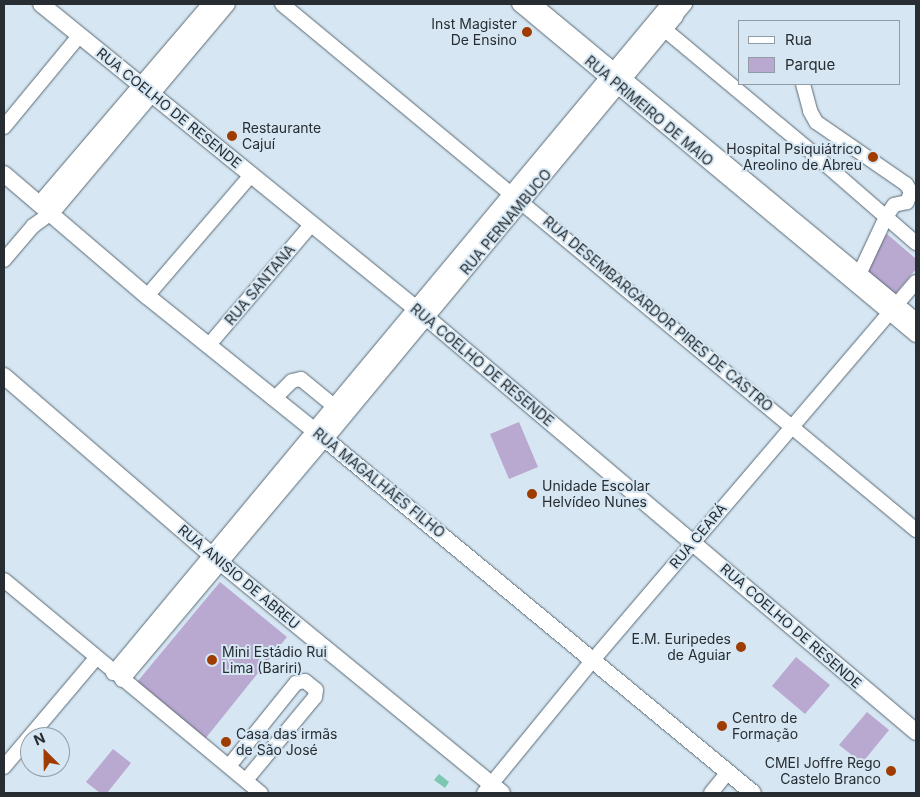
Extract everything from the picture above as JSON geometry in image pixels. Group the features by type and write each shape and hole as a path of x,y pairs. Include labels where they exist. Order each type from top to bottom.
{"main road":[{"name":"RUA COELHO DE RESENDE","path":"42,4 421,313 694,542 916,732"},
{"path":"147,90 211,4"},
{"path":"46,209 147,90 227,4"},
{"name":"RUA PERNAMBUCO","path":"320,435 617,78 669,11"},
{"name":"RUA MAGALHÃES FILHO","path":"4,174 208,346 320,435 753,793"},
{"name":"RUA PERNAMBUCO","path":"320,435 334,406 421,313"},
{"name":"RUA ANISIO DE ABREU","path":"6,382 492,790"}],"street":[{"name":"RUA DESEMBARGARDOR PIRES DE CASTRO","path":"282,4 792,425 916,530"},
{"name":"RUA PRIMEIRO DE MAIO","path":"518,4 617,78"},
{"name":"RUA PRIMEIRO DE MAIO","path":"534,4 617,78 893,308 916,335"},
{"path":"669,11 738,80"},
{"path":"4,126 79,36"},
{"path":"744,85 809,150 916,243"},
{"path":"803,85 810,111 816,122 906,184 911,192 907,202 894,205 886,217 857,278"},
{"path":"148,296 252,175"},
{"path":"4,260 46,209"},
{"name":"RUA SANTANA","path":"208,346 312,224"},
{"name":"RUA CEARÁ","path":"492,790 593,660 916,282"},
{"name":"RUA PRIMEIRO DE MAIO","path":"893,308 916,320"},
{"path":"274,399 292,382 301,379 334,406"},
{"path":"118,676 320,435"},
{"path":"4,580 261,793"},
{"path":"4,767 96,658"},
{"path":"229,766 296,683 305,681 316,690 315,697 246,780"},
{"path":"710,793 728,772"}],"green space":[{"path":"887,234 916,259 916,269 891,299 863,274"},
{"path":"519,422 538,467 509,479 490,434"},
{"name":"Mini Estádio Rui Lima (Bariri)","path":"220,582 287,637 205,739 137,682"},
{"path":"796,657 830,685 805,714 772,686"},
{"path":"867,712 889,730 862,763 839,745"},
{"path":"113,749 131,763 107,793 100,793 86,782"}],"shaded area":[{"path":"439,774 449,782 445,788 434,780"}],"place":[{"name":"Inst Magister De Ensino","path":"527,32"},
{"name":"Restaurante Cajuí","path":"232,136"},
{"name":"Hospital Psiquiátrico Areolino de Abreu","path":"873,157"},
{"name":"Unidade Escolar Helvídeo Nunes","path":"532,494"},
{"name":"E.M. Euripedes de Aguiar","path":"741,647"},
{"name":"Mini Estádio Rui Lima (Bariri)","path":"212,660"},
{"name":"Centro de Formação","path":"722,726"},
{"name":"Casa das irmãs de São José","path":"226,742"},
{"name":"CMEI Joffre Rego Castelo Branco","path":"891,771"}]}
